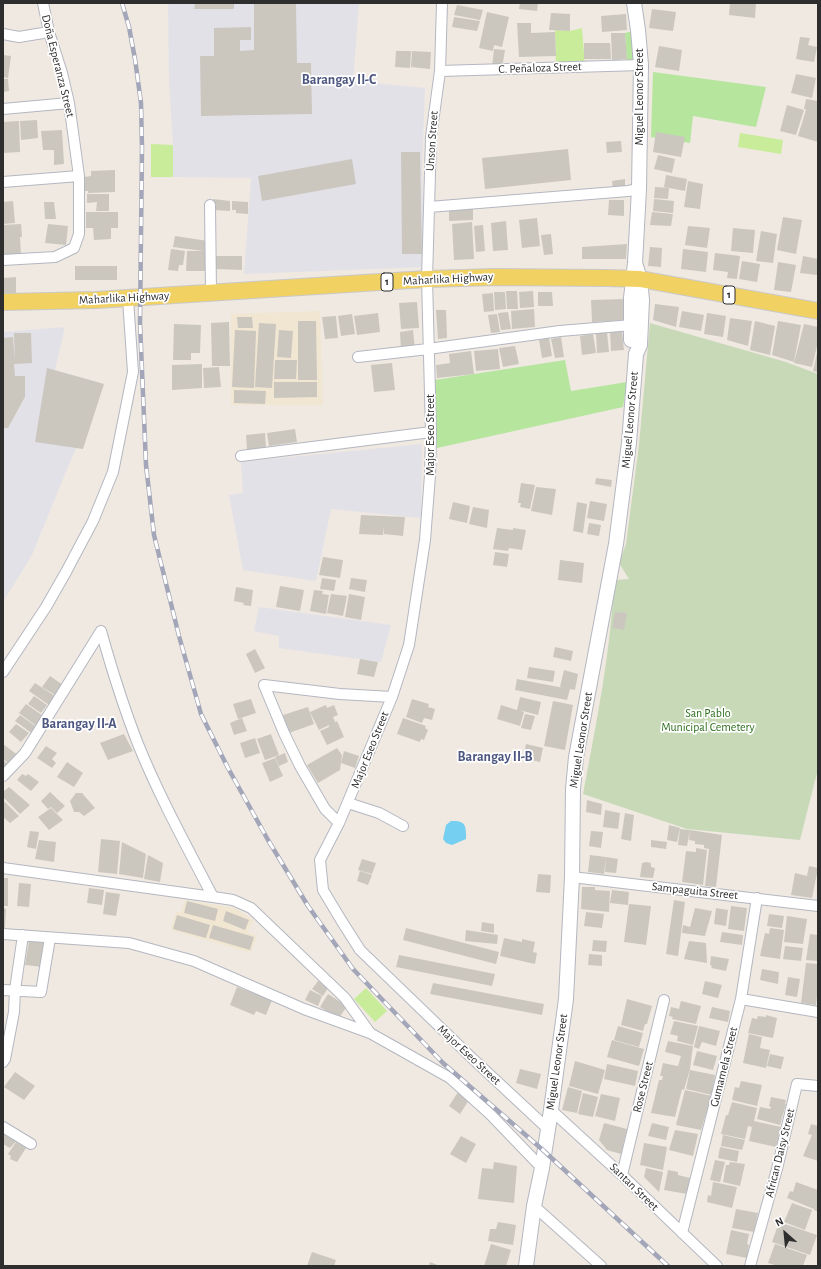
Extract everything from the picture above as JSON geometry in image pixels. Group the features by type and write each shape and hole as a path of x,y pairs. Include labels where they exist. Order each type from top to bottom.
{"main road":[{"name":"Maharlika Highway","path":"3,302 96,300 426,279 495,277 637,279 818,311"}],"street":[{"name":"Doña Esperanza Street","path":"3,260 55,256 74,248 79,234 78,176 69,103 62,73 49,32 43,3"},
{"name":"Unson Street","path":"426,279 431,137 440,71 442,3"},
{"name":"Miguel Leonor Street","path":"526,1266 534,1206 542,1168 551,1110 566,999 572,877 573,789 576,757 616,544 629,443 636,354 640,345 642,300 635,263 639,188 641,65 634,3"},
{"path":"3,34 19,37 49,32"},
{"name":"C. Peñaloza Street","path":"440,71 641,65"},
{"path":"3,109 69,103"},
{"path":"3,182 78,176"},
{"path":"429,207 612,192 639,188"},
{"path":"210,205 211,293"},
{"name":"Major Eseo Street","path":"426,279 431,432 430,475 425,540 409,645 392,697 348,803 320,860 323,890 360,950 472,1059 547,1128"},
{"name":"Miguel Leonor Street","path":"636,354 631,345 631,298 637,279"},
{"path":"3,672 46,607 66,572 93,521 113,472 133,372 128,298"},
{"path":"358,357 560,331 632,324"},
{"path":"241,456 431,432"},
{"path":"3,776 25,753 101,631 119,693 139,745 164,800 213,897"},
{"path":"339,823 325,809 300,766 284,733 264,685 340,694 392,697"},
{"path":"348,803 379,813 403,826"},
{"path":"3,868 233,900 251,908 345,998 370,1033"},
{"name":"Sampaguita Street","path":"572,877 818,906"},
{"name":"Gumamela Street","path":"682,1233 741,999 757,898"},
{"path":"3,934 129,944 194,961 304,1009 370,1033 450,1078 490,1114 542,1168"},
{"path":"4,1060 14,1012 15,990 23,935"},
{"path":"3,990 42,992 50,938"},
{"path":"741,999 818,1012"},
{"name":"Rose Street","path":"622,1175 664,1000"},
{"name":"African Daisy Street","path":"750,1266 777,1169 797,1084 818,1086"},
{"name":"Santan Street","path":"551,1110 622,1175 717,1266"},
{"path":"3,1127 31,1144"},
{"path":"534,1206 601,1266"}],"shaded area":[{"path":"168,3 359,3 353,81 425,88 422,169 425,267 244,274 251,178 173,177 173,145 169,80"},
{"path":"320,311 323,405 231,405 231,314"},
{"path":"65,327 55,370 104,384 32,555 3,602 3,428 8,428 25,398 3,398 3,332"},
{"path":"422,444 421,518 331,509 316,581 243,570 229,495 243,493 241,462"},
{"path":"259,607 391,625 381,662 279,648 279,636 254,631"},
{"path":"185,900 235,908 253,920 248,932 257,936 251,953 171,930 176,912 181,913"}],"green space":[{"path":"582,28 585,66 556,68 555,30 570,31"},
{"path":"638,30 641,65 627,65 625,33"},
{"path":"653,72 766,87 756,127 693,116 690,143 651,137"},
{"path":"740,133 783,140 781,154 738,147"},
{"path":"151,144 173,145 173,177 151,177"},
{"name":"San Pablo Municipal Cemetery","path":"650,323 786,362 818,374 818,769 800,840 687,829 583,794 598,715 610,634 614,580 629,579 619,563 626,544 639,445"},
{"path":"565,360 571,391 627,382 623,407 437,448 435,380"},
{"path":"366,988 387,1011 375,1022 354,999"}],"water":[{"path":"451,821 462,823 465,827 466,834 466,839 452,845 446,843 443,839 446,825"}],"building":[{"path":"195,3 234,3 234,9 194,9"},
{"path":"254,3 296,3 297,63 311,63 312,114 201,116 200,56 214,56 214,28 251,27 251,40 240,40 240,51 254,50"},
{"path":"520,3 538,3 537,11 519,9"},
{"path":"730,3 756,3 755,18 729,15"},
{"path":"457,5 483,10 480,20 454,15"},
{"path":"652,9 676,12 673,31 649,28"},
{"path":"487,12 509,17 502,47 494,45 493,51 479,48"},
{"path":"551,13 570,14 570,31 549,30"},
{"path":"626,14 627,30 602,32 601,16"},
{"path":"454,17 480,21 477,31 452,27"},
{"path":"517,23 531,23 531,33 555,32 556,56 519,57"},
{"path":"611,33 625,33 627,59 612,60"},
{"path":"800,37 810,38 808,45 817,47 814,62 796,59"},
{"path":"584,43 610,43 611,59 584,59"},
{"path":"659,46 682,50 679,71 655,67"},
{"path":"494,49 505,50 502,68 492,67"},
{"path":"396,51 411,51 410,68 395,67"},
{"path":"412,51 431,52 430,69 411,67"},
{"path":"3,55 11,56 8,78 3,77"},
{"path":"796,74 816,78 812,98 791,93"},
{"path":"3,79 8,79 9,91 3,92"},
{"path":"806,99 818,101 818,142 798,136 806,109 804,109"},
{"path":"787,105 804,110 796,135 780,131"},
{"path":"37,120 38,138 21,140 20,121"},
{"path":"19,121 20,152 3,153 3,122"},
{"path":"62,130 64,164 54,165 54,150 43,150 41,131"},
{"path":"656,132 685,137 681,157 653,152"},
{"path":"621,141 622,152 607,153 606,142"},
{"path":"568,149 571,180 485,189 482,158"},
{"path":"401,152 420,152 422,254 402,254"},
{"path":"658,155 675,159 672,173 654,169"},
{"path":"352,159 356,184 262,201 258,176"},
{"path":"115,170 115,192 88,193 88,191 85,191 84,177 91,176 91,171"},
{"path":"666,175 687,179 685,191 664,187"},
{"path":"625,179 625,187 613,190 612,181"},
{"path":"688,181 703,184 700,209 684,207"},
{"path":"655,187 669,188 668,199 654,198"},
{"path":"87,194 109,194 109,211 96,211 97,202 87,203"},
{"path":"213,199 230,201 230,211 213,210"},
{"path":"654,199 674,201 673,213 653,211"},
{"path":"609,200 624,200 624,216 608,215"},
{"path":"13,201 15,223 3,224 3,202"},
{"path":"232,201 248,202 248,214 236,213 236,210 232,210"},
{"path":"44,202 54,202 56,219 45,219"},
{"path":"473,206 473,220 449,221 449,207"},
{"path":"86,212 118,212 118,228 111,228 111,239 94,240 93,228 86,228"},
{"path":"652,212 673,214 671,226 650,225"},
{"path":"783,217 802,220 796,254 777,250"},
{"path":"537,218 540,246 522,248 519,220"},
{"path":"506,221 508,250 493,251 491,223"},
{"path":"472,222 474,259 454,260 452,224"},
{"path":"21,224 21,255 4,257 3,225"},
{"path":"48,224 68,226 66,245 45,243"},
{"path":"483,225 485,251 476,252 474,226"},
{"path":"688,226 710,228 707,248 685,245"},
{"path":"733,228 755,230 753,253 731,251"},
{"path":"761,231 777,234 773,263 756,261"},
{"path":"551,234 553,254 544,255 541,235"},
{"path":"175,236 208,241 206,271 186,271 187,251 203,251 173,247"},
{"path":"627,244 626,259 582,259 582,247"},
{"path":"650,247 662,248 661,267 648,266"},
{"path":"171,249 185,251 183,265 179,265 178,271 168,270"},
{"path":"683,249 708,252 706,272 681,269"},
{"path":"715,253 740,256 737,279 727,278 728,272 713,270"},
{"path":"216,256 242,256 242,270 215,269"},
{"path":"803,256 818,259 817,275 800,273"},
{"path":"742,261 760,264 757,282 739,279"},
{"path":"778,262 796,265 791,292 774,290"},
{"path":"75,266 117,266 117,280 75,280"},
{"path":"16,277 16,294 3,295 3,278"},
{"path":"506,291 517,291 518,309 507,309"},
{"path":"533,291 534,307 520,308 519,292"},
{"path":"494,292 505,292 506,309 495,310"},
{"path":"538,292 552,292 553,306 538,306"},
{"path":"493,293 494,311 484,312 482,294"},
{"path":"626,299 627,320 592,322 591,300"},
{"path":"417,302 419,328 401,329 399,303"},
{"path":"655,304 679,307 676,327 653,320"},
{"path":"534,309 535,327 512,329 511,311"},
{"path":"436,310 446,310 447,338 438,339"},
{"path":"682,311 704,315 701,331 679,327"},
{"path":"508,312 511,329 501,330 498,313"},
{"path":"378,313 380,332 357,335 354,316"},
{"path":"707,313 726,316 723,337 704,334"},
{"path":"352,314 355,334 341,336 338,316"},
{"path":"497,314 500,332 491,333 488,315"},
{"path":"336,316 338,338 325,339 322,317"},
{"path":"237,317 252,317 253,328 238,328"},
{"path":"730,318 752,321 748,346 727,340"},
{"path":"298,321 316,321 317,380 298,380"},
{"path":"755,321 775,326 770,355 750,350"},
{"path":"778,321 801,325 794,362 772,355"},
{"path":"229,322 230,366 212,366 211,323"},
{"path":"259,323 276,324 272,388 255,387"},
{"path":"174,324 201,325 200,353 191,353 191,360 173,360"},
{"path":"804,324 818,327 818,342 812,367 794,363"},
{"path":"235,330 256,331 254,388 232,387"},
{"path":"279,330 293,331 291,358 277,357"},
{"path":"413,330 415,349 401,350 400,332"},
{"path":"622,330 624,350 611,351 610,331"},
{"path":"607,332 609,352 597,353 596,333"},
{"path":"14,333 31,333 32,363 14,364 15,376 25,376 25,397 8,428 3,428 3,338 13,337 15,361"},
{"path":"593,334 596,353 582,355 580,336"},
{"path":"561,337 564,357 555,358 551,339"},
{"path":"549,338 552,356 542,358 539,340"},
{"path":"515,346 519,364 503,367 499,348"},
{"path":"498,349 500,369 476,371 474,351"},
{"path":"471,351 474,374 437,378 436,365 450,363 449,354"},
{"path":"818,353 818,372 813,371"},
{"path":"275,360 297,360 296,379 274,379"},
{"path":"392,363 395,390 374,392 371,365"},
{"path":"202,364 202,388 172,390 172,365"},
{"path":"219,367 221,387 204,388 203,368"},
{"path":"47,368 104,384 83,449 35,442"},
{"path":"274,382 317,382 317,397 274,398"},
{"path":"234,390 266,391 265,404 234,403"},
{"path":"295,429 297,442 269,446 267,433"},
{"path":"265,433 266,448 247,450 246,435"},
{"path":"596,478 612,480 611,487 595,484"},
{"path":"521,483 535,485 530,509 520,507 521,503 518,503"},
{"path":"536,487 556,489 552,515 531,511"},
{"path":"590,501 607,504 604,521 587,518"},
{"path":"453,502 470,506 467,523 449,519"},
{"path":"577,502 587,504 583,533 573,531"},
{"path":"473,507 489,510 487,528 469,524"},
{"path":"361,515 405,517 403,536 384,534 384,527 383,535 359,534"},
{"path":"589,523 601,525 599,536 587,534"},
{"path":"497,528 526,530 522,550 509,548 508,551 493,549"},
{"path":"495,552 509,554 507,567 493,565"},
{"path":"323,557 343,560 340,578 319,575"},
{"path":"560,560 584,563 582,583 558,580"},
{"path":"322,578 336,580 334,591 320,589"},
{"path":"351,578 367,580 365,592 349,589"},
{"path":"280,586 304,590 300,611 276,607"},
{"path":"236,587 253,590 251,606 243,605 244,603 234,601"},
{"path":"314,590 323,591 322,594 329,595 326,614 310,611"},
{"path":"331,594 347,596 343,616 327,613"},
{"path":"349,594 365,597 361,620 345,617"},
{"path":"615,612 627,613 624,630 612,628"},
{"path":"555,647 573,651 571,661 553,657"},
{"path":"255,649 265,668 255,673 246,654"},
{"path":"360,659 378,662 374,677 357,674"},
{"path":"529,667 555,671 553,682 527,678"},
{"path":"564,670 578,674 575,690 570,689 567,700 515,690 517,679 564,688 560,687"},
{"path":"50,676 63,685 55,695 42,687"},
{"path":"35,683 55,696 49,705 29,691"},
{"path":"34,696 47,705 41,713 28,704"},
{"path":"520,697 541,702 538,715 519,710 524,712 520,726 497,719 501,705 517,710"},
{"path":"251,699 256,713 238,719 233,704"},
{"path":"412,699 429,704 428,707 435,709 432,720 424,718 422,723 406,717"},
{"path":"553,701 573,705 565,750 544,746"},
{"path":"26,704 46,718 39,728 19,713"},
{"path":"326,705 327,708 334,705 338,715 333,717 335,722 337,721 344,737 327,745 320,731 329,727 329,725 319,730 310,712"},
{"path":"308,707 314,724 289,733 283,715"},
{"path":"525,714 535,716 531,730 521,728"},
{"path":"20,715 38,728 33,734 15,721"},
{"path":"242,718 247,731 234,735 230,723"},
{"path":"403,718 426,726 425,728 428,730 424,740 421,739 420,742 397,734"},
{"path":"16,724 29,733 21,742 9,732"},
{"path":"124,734 133,751 108,760 100,743"},
{"path":"271,734 279,755 265,760 257,739"},
{"path":"255,738 260,753 245,758 240,743"},
{"path":"3,744 19,756 10,765 3,759"},
{"path":"526,744 543,748 540,762 523,758"},
{"path":"46,746 57,753 52,759 56,763 52,768 37,758"},
{"path":"337,748 342,755 340,770 318,783 307,765"},
{"path":"344,751 359,756 355,768 341,763"},
{"path":"285,753 288,762 279,766 275,757"},
{"path":"275,758 283,776 270,782 262,763"},
{"path":"3,760 10,766 3,773"},
{"path":"67,762 83,773 74,787 57,777"},
{"path":"22,774 26,776 28,774 39,782 31,791 17,780"},
{"path":"9,787 30,805 20,814 3,797 3,792"},
{"path":"50,792 65,806 57,813 51,807 48,809 41,801"},
{"path":"76,793 82,793 95,808 84,816 79,812 74,812 70,801"},
{"path":"3,800 19,816 10,823 3,817"},
{"path":"587,800 602,804 601,815 586,812"},
{"path":"51,808 63,820 49,830 38,817"},
{"path":"605,810 620,813 618,829 603,827"},
{"path":"625,813 634,815 631,841 621,839"},
{"path":"669,825 680,828 677,842 667,840"},
{"path":"680,829 690,830 687,846 678,845"},
{"path":"690,830 722,835 716,887 705,886 709,849 704,848 704,845 695,844 695,841 689,840"},
{"path":"30,831 39,832 36,849 27,847"},
{"path":"591,831 603,832 601,848 589,846"},
{"path":"101,839 120,841 117,874 98,872"},
{"path":"39,840 56,842 54,862 35,859"},
{"path":"651,840 667,842 666,849 651,847"},
{"path":"122,842 146,854 143,878 119,874"},
{"path":"696,848 707,850 703,885 682,882 686,851 696,852"},
{"path":"148,855 163,863 160,882 144,879"},
{"path":"590,855 606,857 604,874 588,872"},
{"path":"606,857 618,859 616,873 605,872"},
{"path":"362,859 376,863 372,874 358,870"},
{"path":"642,863 651,863 651,867 655,868 653,878 640,877"},
{"path":"809,866 818,868 812,898 791,895 795,873 807,876"},
{"path":"360,871 372,875 368,885 357,881"},
{"path":"538,874 551,875 550,893 536,892"},
{"path":"3,878 8,878 8,906 3,906"},
{"path":"19,883 31,884 29,907 17,906"},
{"path":"582,887 595,887 595,890 610,891 609,912 581,909"},
{"path":"89,888 104,890 102,905 87,903"},
{"path":"612,890 629,892 628,905 610,903"},
{"path":"106,892 120,894 116,916 103,914"},
{"path":"674,900 685,902 678,956 666,954"},
{"path":"187,901 218,909 215,921 184,913"},
{"path":"629,904 651,906 646,945 624,942"},
{"path":"731,906 747,908 744,931 728,929"},
{"path":"3,908 6,909 5,928 3,928"},
{"path":"695,908 712,911 705,936 682,933 683,925 690,927"},
{"path":"716,908 728,910 726,926 714,924"},
{"path":"226,911 249,920 245,930 223,921"},
{"path":"586,912 604,914 602,928 584,926"},
{"path":"769,914 784,916 782,928 767,926"},
{"path":"177,915 210,925 206,938 173,929"},
{"path":"787,916 807,919 803,944 784,942"},
{"path":"482,922 494,924 494,933 481,931"},
{"path":"213,925 254,937 250,950 209,938"},
{"path":"406,928 499,952 496,964 403,940"},
{"path":"770,928 784,930 780,959 760,956 765,933 769,934"},
{"path":"466,930 498,935 497,944 465,941"},
{"path":"722,932 743,935 742,945 720,942"},
{"path":"810,934 818,935 818,961 806,960"},
{"path":"504,938 522,942 522,939 535,942 533,952 537,953 535,964 500,956"},
{"path":"593,940 607,941 606,952 592,951"},
{"path":"29,941 46,943 43,967 25,965"},
{"path":"689,941 706,943 707,963 684,959"},
{"path":"785,946 803,948 801,961 783,959"},
{"path":"589,954 602,955 602,966 588,965"},
{"path":"399,955 495,974 492,986 396,967"},
{"path":"711,956 729,959 726,971 711,968"},
{"path":"806,963 818,964 816,1005 801,1003"},
{"path":"762,969 779,972 778,984 760,980"},
{"path":"788,977 800,979 797,997 785,995"},
{"path":"318,981 328,988 323,996 312,989"},
{"path":"705,981 722,985 718,998 702,994"},
{"path":"433,983 544,1004 542,1015 430,994"},
{"path":"237,987 272,1000 266,1015 256,1011 254,1015 230,1005"},
{"path":"310,990 322,996 318,1006 305,1000"},
{"path":"328,994 347,1006 339,1018 320,1007"},
{"path":"627,999 652,1006 647,1024 645,1024 643,1031 621,1025"},
{"path":"681,1001 701,1006 696,1024 672,1019 673,1017 669,1016 671,1007 679,1009"},
{"path":"712,1007 730,1011 728,1022 709,1018"},
{"path":"766,1015 777,1018 773,1038 748,1033 752,1018 757,1019 758,1016 766,1017"},
{"path":"674,1021 698,1026 693,1045 677,1041 678,1036 670,1034"},
{"path":"618,1026 643,1033 639,1047 614,1040"},
{"path":"699,1026 720,1031 716,1046 702,1042 699,1049 694,1047"},
{"path":"749,1034 762,1037 760,1048 770,1050 766,1068 743,1063"},
{"path":"612,1040 644,1049 639,1066 607,1057"},
{"path":"668,1041 693,1046 690,1069 684,1090 682,1089 675,1117 651,1113 659,1080 662,1080 663,1076 660,1076 663,1063 687,1068 678,1066 681,1056 665,1052"},
{"path":"697,1051 717,1056 713,1070 693,1065"},
{"path":"770,1054 784,1057 781,1069 767,1066"},
{"path":"575,1061 605,1070 598,1094 569,1086"},
{"path":"607,1064 638,1071 635,1086 604,1079"},
{"path":"520,1069 541,1074 537,1089 516,1083"},
{"path":"690,1070 715,1075 712,1095 686,1089"},
{"path":"15,1072 35,1086 24,1100 4,1087"},
{"path":"741,1081 762,1085 757,1106 732,1100 735,1087 739,1088"},
{"path":"568,1087 582,1091 577,1113 562,1110"},
{"path":"685,1090 712,1096 709,1110 707,1110 701,1130 676,1125"},
{"path":"458,1092 469,1100 460,1114 449,1106"},
{"path":"583,1093 598,1097 593,1117 578,1114"},
{"path":"601,1094 620,1098 615,1121 595,1116"},
{"path":"771,1097 786,1100 780,1125 757,1119 760,1107 770,1109 771,1107 769,1106"},
{"path":"732,1102 757,1108 754,1121 781,1127 776,1147 749,1141 752,1127 748,1126 745,1139 721,1134 726,1115 728,1115"},
{"path":"604,1123 627,1129 621,1154 607,1150 599,1140"},
{"path":"652,1123 669,1127 666,1140 648,1136"},
{"path":"811,1124 818,1126 818,1161 803,1156 812,1135 808,1134"},
{"path":"675,1130 698,1134 693,1156 669,1150"},
{"path":"6,1132 18,1139 10,1148 3,1144 3,1136"},
{"path":"723,1135 745,1140 742,1150 721,1146"},
{"path":"461,1136 476,1144 466,1163 450,1154"},
{"path":"16,1142 26,1148 17,1162 10,1159 11,1156 8,1154"},
{"path":"644,1143 667,1147 663,1170 640,1165"},
{"path":"720,1147 739,1151 737,1162 718,1158"},
{"path":"715,1160 725,1162 720,1182 710,1180"},
{"path":"494,1162 517,1166 514,1203 478,1199 482,1168 493,1169"},
{"path":"730,1162 745,1164 740,1186 723,1182 726,1165 729,1165"},
{"path":"646,1168 663,1172 659,1192 644,1177"},
{"path":"668,1170 678,1172 678,1175 690,1178 687,1194 664,1190"},
{"path":"713,1182 737,1187 732,1208 707,1202 708,1195 711,1196"},
{"path":"796,1182 818,1190 818,1212 787,1198 790,1191 793,1192"},
{"path":"792,1203 812,1210 805,1230 784,1222"},
{"path":"736,1209 758,1213 754,1232 732,1228"},
{"path":"498,1222 516,1225 513,1245 488,1241 490,1229 496,1229"},
{"path":"779,1222 817,1235 810,1255 772,1242"},
{"path":"731,1230 749,1234 747,1258 726,1254"},
{"path":"491,1244 511,1250 506,1266 484,1266"},
{"path":"775,1244 807,1255 803,1266 778,1266 768,1263"},
{"path":"312,1252 336,1260 334,1266 307,1266"},
{"path":"430,1262 440,1266 429,1266"}],"railway":[{"path":"122,3 129,27 141,103 142,148 140,323 146,465 154,535 179,636 201,714 228,768 268,840 308,906 353,969 443,1063 544,1151 668,1266"}],"district":[{"name":"Barangay II-C","path":"339,80"},
{"name":"Barangay II-A","path":"79,724"},
{"name":"Barangay II-B","path":"495,757"}]}
